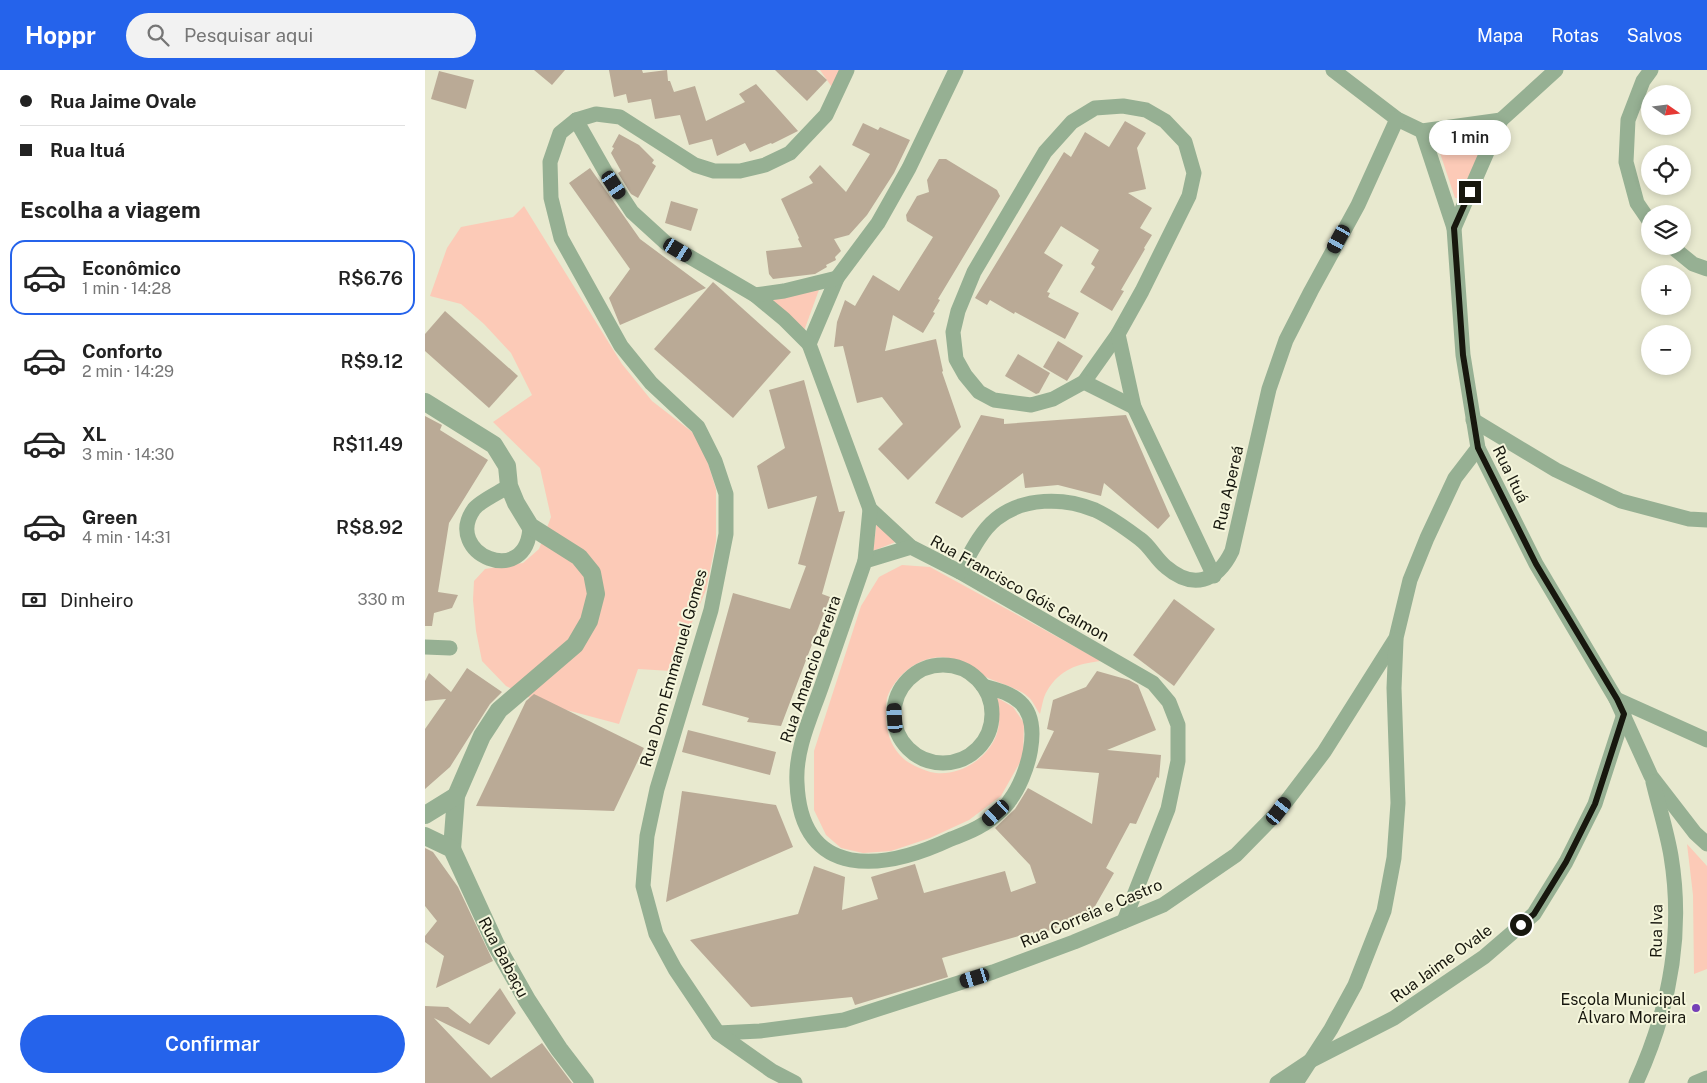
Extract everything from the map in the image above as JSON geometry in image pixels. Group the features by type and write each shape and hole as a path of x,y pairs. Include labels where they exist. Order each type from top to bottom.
{"street":[{"path":"847,70 826,114 790,154 740,171 715,171 695,165 620,117 596,114 575,120 632,212 666,243 755,295 784,319 809,344 837,278 878,223 909,168 956,70"},
{"path":"1333,70 1397,119 1422,131 1501,120"},
{"name":"Rua Ituá","path":"1556,70 1501,120 1454,228 1463,355 1478,448 1536,564 1617,699 1651,776 1695,832 1707,844"},
{"path":"1641,209 1637,203 1626,162 1628,120 1643,81 1651,70"},
{"path":"1123,106 1146,110 1165,121 1185,142 1194,173 1189,196 1119,334 1084,382 1053,399 1031,405 994,400 979,392 965,375 957,359 953,332 958,311 974,272 1045,152 1072,122 1095,108 1123,106"},
{"name":"Rua Apereá","path":"1214,576 1226,564 1232,551 1269,388 1286,340 1358,205 1397,119"},
{"name":"Rua Dom Emmanuel Gomes","path":"575,120 560,133 550,162 551,198 561,238 621,346 651,383 698,427 715,461 726,494 726,534 713,601 657,789 647,836 643,886 657,934 675,968 718,1033"},
{"path":"1422,131 1454,228"},
{"path":"1682,255 1693,264 1707,269"},
{"path":"755,295 784,291 837,278"},
{"path":"960,572 984,531 997,518 1031,503 1057,501 1095,510 1142,540 1165,566 1180,577 1197,581 1214,576 1134,407 1119,334"},
{"name":"Rua Francisco Góis Calmon","path":"809,344 870,509 911,547 960,572 1153,683 1169,702 1178,725 1178,761 1168,809 1124,921"},
{"path":"1084,382 1134,407"},
{"path":"425,402 494,446 507,466 509,486 516,503 530,526 579,558 592,573 597,594 589,621 575,645 499,710 482,736 456,796 452,849 425,836"},
{"path":"1473,420 1556,470 1621,501 1689,520 1707,520"},
{"name":"Rua Correia e Castro","path":"718,1033 760,1031 844,1020 993,972 1163,905 1236,855 1279,811 1324,752 1396,638 1410,580 1427,538 1455,478 1478,448"},
{"path":"509,486 481,502 469,517 468,537 472,546 481,556 506,560 517,557 526,547 530,526"},
{"name":"Rua Amancio Pereira","path":"870,509 865,561 800,747 797,783 801,818 816,843 837,858 865,862 894,860 929,850 983,825 1010,801 1028,764 1032,734 1030,716 1022,703 1007,692 983,686 971,674 956,666 931,666 915,674 900,690 894,706 896,730 904,745 922,759 939,764 956,762 971,754 985,738 991,722 991,705 983,686"},
{"path":"865,561 911,547"},
{"path":"1296,1083 1355,985 1384,911 1394,858 1398,803 1393,688 1396,638"},
{"path":"425,647 451,648"},
{"path":"1617,699 1707,740"},
{"name":"Rua Jaime Ovale","path":"1277,1083 1310,1061 1394,1018 1484,957 1534,914 1566,862 1595,804 1624,714"},
{"name":"Rua Iva","path":"1636,1083 1663,1010 1672,969 1676,927 1671,856 1651,776"},
{"path":"425,815 456,796"},
{"name":"Rua Babaçu","path":"452,849 496,945 527,1000 559,1049 585,1083"},
{"path":"718,1033 772,1071 795,1083"},
{"path":"1695,1083 1707,1078"}],"shaded area":[{"path":"820,70 842,70 834,90"},
{"path":"1484,138 1462,198 1455,198 1436,141"},
{"path":"524,206 622,364 652,401 700,438 716,489 716,541 706,590 671,671 638,669 619,724 540,703 506,686 482,661 476,631 473,600 474,581 485,569 523,563 539,549 551,517 540,468 493,422 532,395 511,353 484,324 461,304 430,296 447,248 461,227 513,217"},
{"path":"820,287 804,331 772,300"},
{"path":"877,520 898,541 873,551"},
{"path":"902,565 930,567 1101,661 1077,666 1058,677 1046,693 1040,714 1024,693 986,677 965,663 955,659 939,657 930,659 920,662 904,673 897,680 887,698 886,721 892,744 908,762 930,772 947,773 957,771 977,760 985,753 997,735 999,724 996,697 1013,707 1024,723 1023,757 1001,796 969,820 930,838 891,851 863,853 841,848 826,835 814,810 814,751 861,606 879,577"},
{"path":"1687,844 1707,866 1707,969 1694,974 1693,895"}],"building":[{"path":"534,70 565,70 552,85"},
{"path":"609,70 642,70 643,73 667,70 668,81 670,81 674,92 695,86 706,121 745,102 739,94 756,84 798,131 750,152 745,143 717,156 712,139 689,145 680,115 655,119 651,99 628,103 626,94 614,97"},
{"path":"775,70 816,70 827,80 807,101"},
{"path":"439,71 474,80 466,109 431,99"},
{"path":"1125,121 1146,133 1137,148 1146,189 1128,193 1152,208 1140,228 1152,235 1121,290 1124,291 1112,311 1080,292 1095,267 1091,264 1099,250 1061,226 1044,253 1063,265 1047,292 1050,293 1048,297 1079,313 1065,339 990,300 987,305 975,298 1064,152 1071,157 1085,132 1109,147"},
{"path":"863,123 878,130 880,127 910,140 894,173 867,215 849,235 834,239 841,251 835,257 836,260 815,274 773,279 769,274 766,251 802,247 781,199 813,183 809,177 820,165 846,192 870,154 852,145"},
{"path":"619,134 639,145 654,160 652,163 656,166 638,198 631,194 618,173 621,171 611,153"},
{"path":"939,159 946,159 997,190 1000,196 938,299 940,300 933,312 935,313 923,333 893,315 885,351 936,339 942,372 961,427 908,480 878,449 903,424 882,397 857,403 843,346 834,347 837,322 845,300 855,306 873,275 899,291 933,237 907,221 906,215 917,196 929,192 927,180"},
{"path":"590,168 640,239 706,288 620,325 609,298 630,269 569,183"},
{"path":"671,201 698,209 691,231 665,223"},
{"path":"713,282 791,352 733,418 654,349"},
{"path":"445,311 518,376 489,408 425,351 425,334"},
{"path":"1058,341 1083,356 1067,381 1043,367"},
{"path":"1018,354 1050,373 1039,393 1036,394 1005,376"},
{"path":"804,380 839,512 845,511 822,594 830,597 781,726 747,722 749,718 702,705 733,593 790,609 806,566 798,564 817,496 768,509 757,466 785,448 769,390"},
{"path":"981,415 1004,419 1004,424 1126,415 1170,516 1158,529 1104,483 1101,496 1058,485 1025,488 1023,473 962,518 935,503"},
{"path":"425,416 442,425 440,430 488,460 449,523 438,592 458,595 452,608 434,613 432,626 425,626"},
{"path":"1174,599 1215,629 1174,686 1133,655"},
{"path":"467,668 502,692 490,704 450,767 425,789 425,729 446,699 425,701 425,681 429,673 451,692"},
{"path":"1097,671 1129,680 1138,685 1156,730 1107,750 1161,755 1159,778 1157,777 1136,824 1130,823 1106,868 1114,873 1090,915 1034,936 1033,932 942,958 948,977 855,1005 852,997 751,1007 690,940 798,914 814,866 845,877 842,910 878,899 871,877 915,864 924,893 1005,871 1011,892 1036,883 1030,865 995,828 1015,809 1028,788 1092,824 1099,773 1036,768 1054,731 1047,729 1053,700 1086,687"},
{"path":"534,694 644,748 614,811 476,806 526,701"},
{"path":"688,730 776,752 770,775 682,752"},
{"path":"682,791 776,805 793,847 666,902"},
{"path":"425,848 433,852 458,887 493,961 436,988 444,956 425,942 425,936 437,921 425,906"},
{"path":"500,988 516,1013 489,1045 434,1018 491,1078 542,1043 572,1083 425,1083 425,1006 448,1007 470,1024"}],"place":[{"name":"Escola Municipal Álvaro Moreira","path":"1696,1008"}],"route":[{"path":"1470,192 1454,228 1463,355 1478,448 1536,564 1617,699 1624,714 1595,804 1566,862 1534,914 1521,925"}]}
